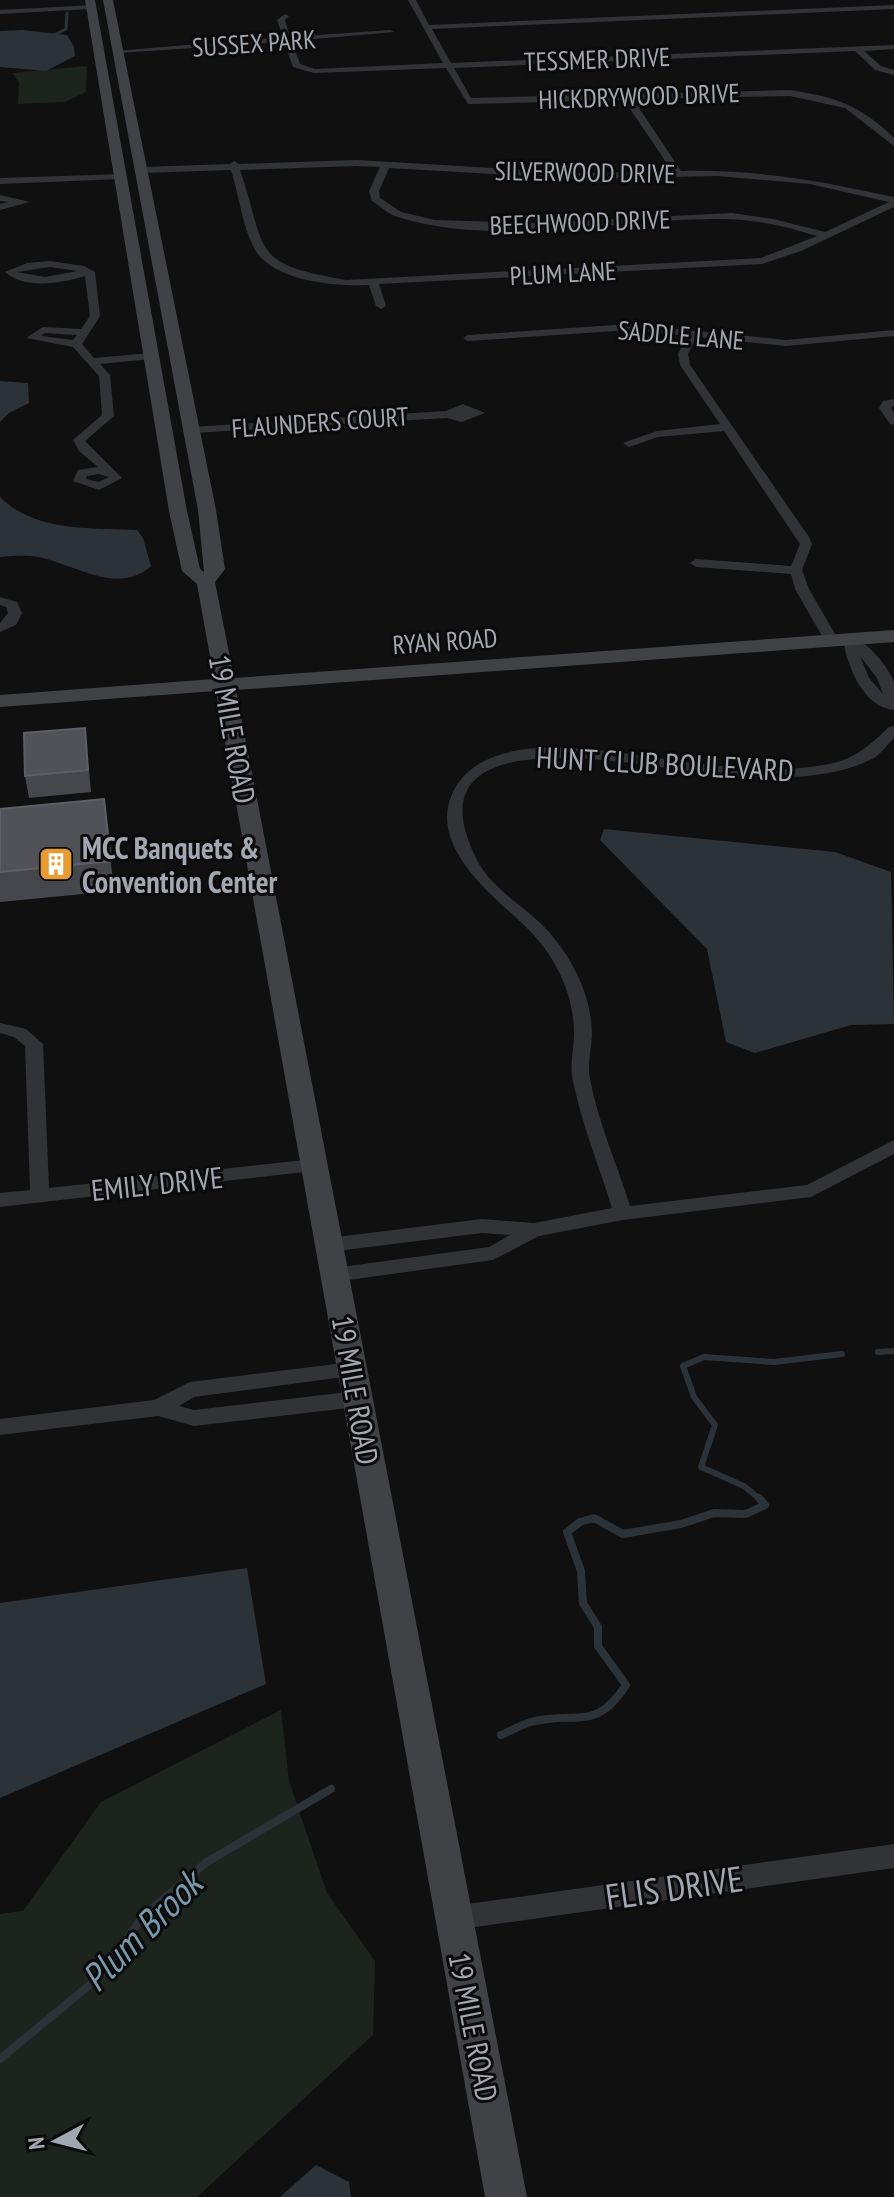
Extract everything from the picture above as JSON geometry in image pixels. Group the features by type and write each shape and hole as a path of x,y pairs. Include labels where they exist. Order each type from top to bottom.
{"main road":[{"path":"91,4 109,3"},
{"name":"19 MILE ROAD","path":"109,3 216,569 206,582"},
{"name":"19 MILE ROAD","path":"91,4 185,550 191,571 206,582 506,2197"},
{"path":"101,61 120,57"},
{"path":"117,155 141,167"},
{"path":"127,214 150,216"},
{"path":"151,359 168,352 178,356"},
{"path":"167,448 182,454 196,452"},
{"path":"185,550 199,555 213,552"},
{"name":"RYAN ROAD","path":"0,701 894,636"}],"street":[{"path":"412,0 448,65"},
{"path":"0,12 91,4"},
{"path":"426,27 894,7"},
{"path":"285,16 281,20 286,39"},
{"name":"SUSSEX PARK","path":"120,57 286,39 390,32"},
{"name":"TESSMER DRIVE","path":"286,39 300,68 314,71 894,47"},
{"path":"856,48 878,68 894,73"},
{"name":"HICKDRYWOOD DRIVE","path":"448,65 468,101 771,92 811,96 860,110 894,143"},
{"path":"626,96 678,173"},
{"name":"SILVERWOOD DRIVE","path":"141,167 386,164 565,175 747,174 810,181 894,201"},
{"name":"BEECHWOOD DRIVE","path":"386,164 374,191 375,199 394,213 419,221 468,226 717,216 770,222 826,236"},
{"name":"PLUM LANE","path":"235,167 254,244 275,267 295,274 346,283 762,261 826,236 894,201"},
{"path":"0,180 120,173"},
{"path":"0,207 25,202 2,195"},
{"path":"28,266 87,272 74,276 21,279 10,272 28,266"},
{"path":"76,344 95,316 87,272"},
{"path":"373,282 381,306"},
{"name":"SADDLE LANE","path":"468,338 630,327 786,343 894,333"},
{"path":"84,332 43,330 31,338 76,344 96,366 108,416 79,440 96,466 113,473"},
{"path":"694,333 683,354 685,365 806,544 796,570 802,589 841,640 874,696 892,706 894,723"},
{"path":"96,366 151,359"},
{"path":"890,402 885,408 894,422"},
{"name":"FLAUNDERS COURT","path":"192,430 448,414"},
{"path":"629,443 657,434 728,427"},
{"path":"696,563 796,570"},
{"path":"0,601 12,605 15,613 11,622 0,628"},
{"name":"HUNT CLUB BOULEVARD","path":"623,1213 580,1070 583,1036 577,990 564,962 540,931 469,861 460,838 455,797 474,774 508,757 547,752 740,772 800,773 857,761 889,747 894,730"},
{"path":"0,1028 20,1033 34,1044 40,1196"},
{"path":"329,1245 482,1226 534,1230 623,1213 811,1191 894,1146"},
{"name":"EMILY DRIVE","path":"0,1200 313,1165"},
{"path":"334,1275 493,1253 534,1230"},
{"path":"158,1408 190,1390 355,1385"},
{"path":"0,1427 158,1408 194,1418 355,1385"},
{"name":"FLIS DRIVE","path":"454,1918 894,1856"}],"shaded area":[{"path":"0,31 67,35 75,56 46,71 0,67"},
{"path":"87,66 86,92 65,102 18,104 19,82 12,73"},
{"path":"0,381 28,383 29,403 9,413 0,422"},
{"path":"0,497 30,517 47,522 83,528 137,530 143,538 151,566 138,575 110,578 38,557 0,557"},
{"path":"604,829 835,852 891,872 894,1024 851,1025 755,1053 726,1042 707,949 600,840"},
{"path":"247,1568 266,1684 0,1798 0,1603"},
{"path":"281,1710 289,1781 327,1893 375,1961 373,2035 197,2197 0,2197 0,1914 23,1911 101,1802"},
{"path":"316,2165 349,2182 351,2197 280,2197"}],"building":[{"path":"85,728 88,770 25,776 24,733"},
{"path":"104,799 111,861 0,872 0,809"}],"waterway":[{"path":"54,35 66,29 67,13"},
{"name":"Plum Brook","path":"878,1352 894,1351"},
{"name":"Plum Brook","path":"760,1499 744,1486 701,1467 715,1425 694,1397 683,1366 704,1357 774,1362 842,1354"},
{"name":"Plum Brook","path":"501,1735 531,1722 594,1715 615,1700 626,1685 598,1646 598,1627 583,1603 581,1571 567,1532 580,1522 594,1518 623,1534 681,1524 714,1513 746,1514 765,1505 760,1499"},
{"name":"Plum Brook","path":"0,2059 98,1978 143,1916 207,1862 331,1789"}],"place":[{"name":"MCC Banquets & Convention Center","path":"56,864"}]}
